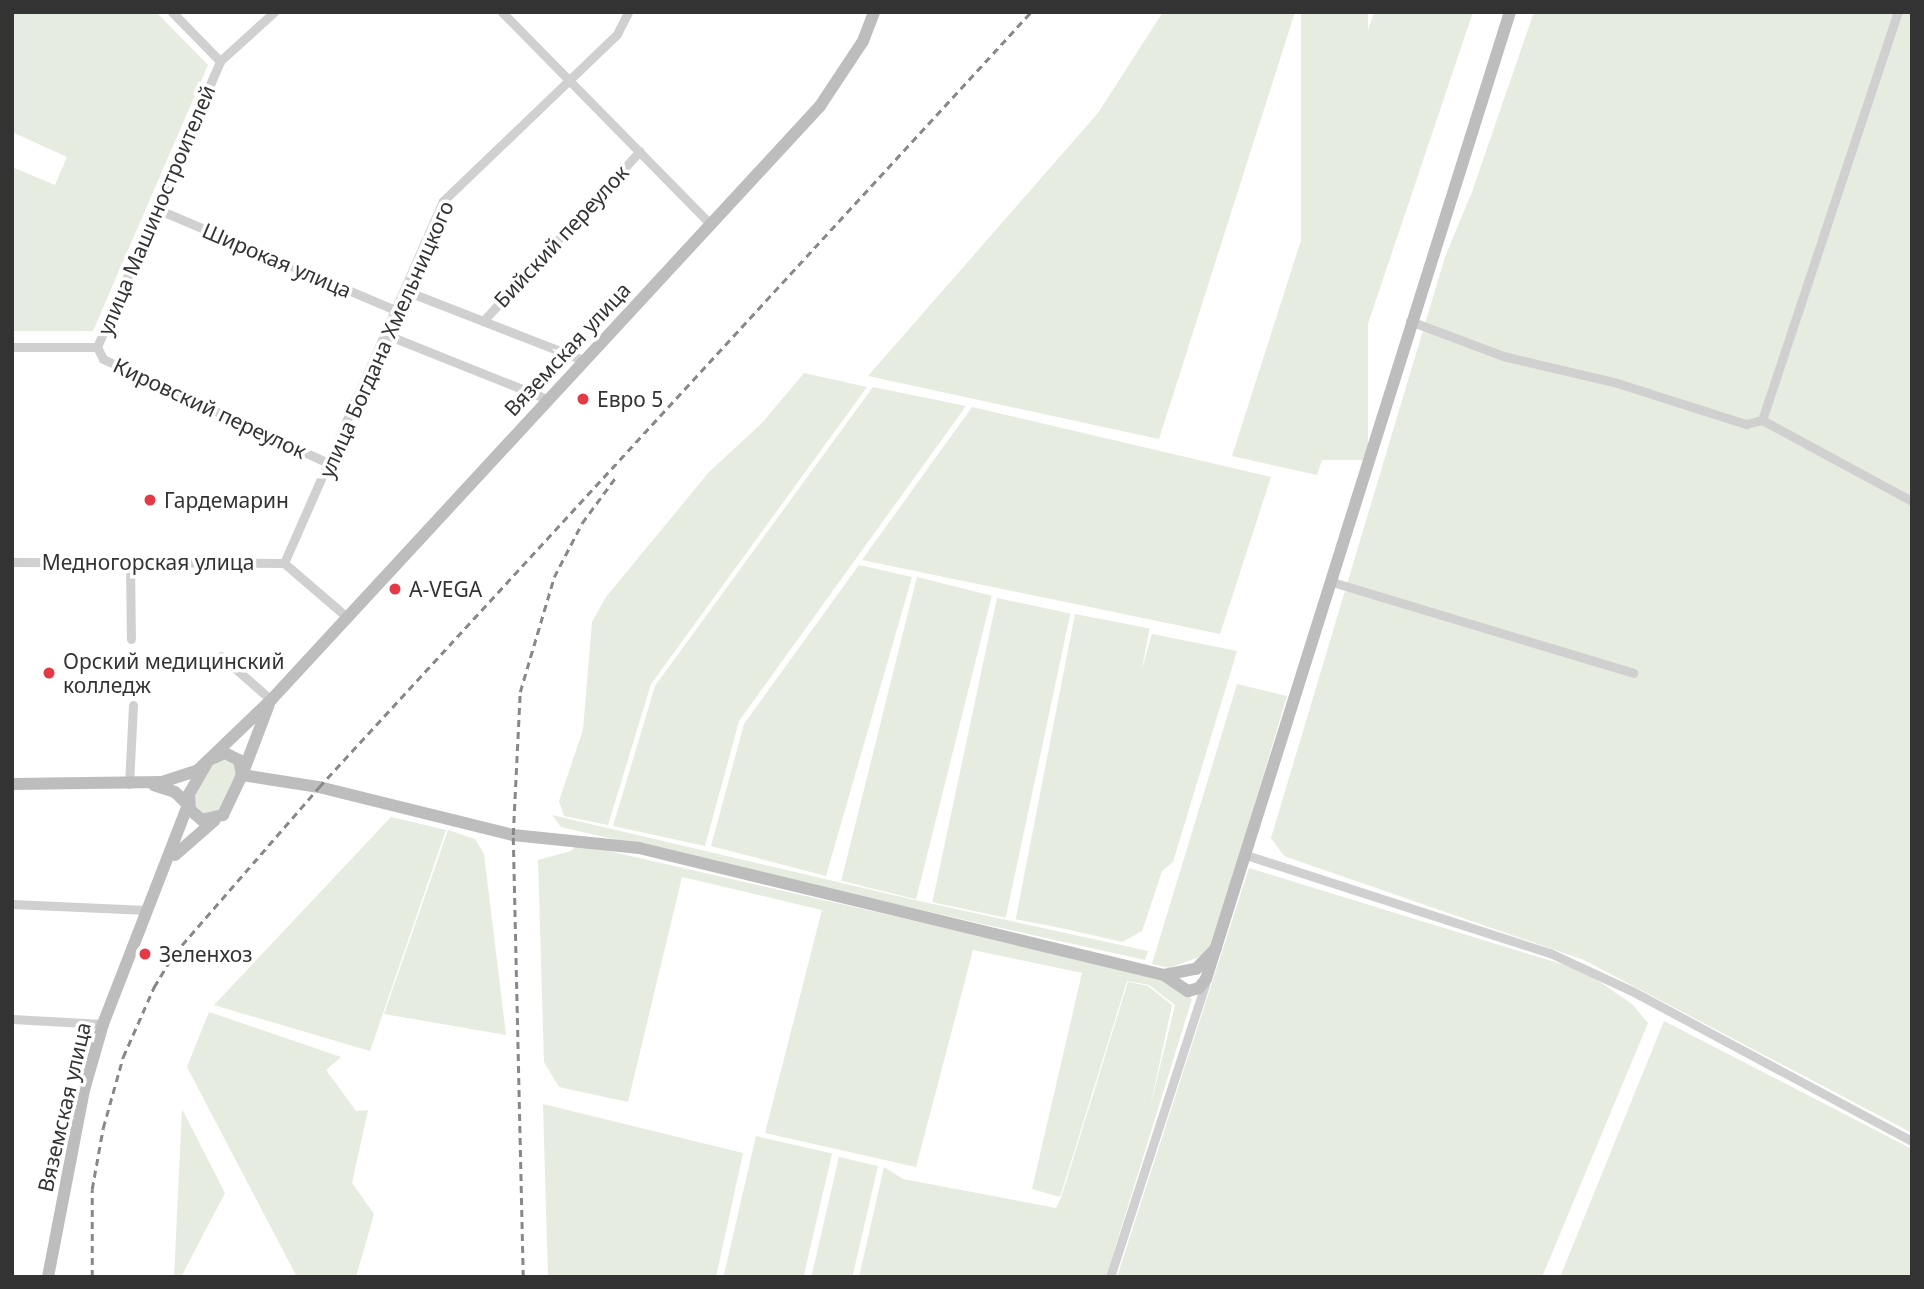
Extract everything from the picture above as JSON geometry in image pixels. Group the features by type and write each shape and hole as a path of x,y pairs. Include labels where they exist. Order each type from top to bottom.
{"main road":[{"name":"Вяземская улица","path":"211,758 271,701 820,106 863,41 874,12"},
{"path":"242,775 319,787 513,835 639,848 1164,975 1188,991 1199,988 1206,979 1246,855 1410,321 1510,12"},
{"path":"163,872 186,842 227,810 271,701"},
{"path":"129,784 187,777 211,758 232,755 239,760 242,775"},
{"path":"163,872 188,805 190,791 211,758"},
{"path":"12,784 129,784 167,788 188,805 199,819 217,819"},
{"name":"Вяземская улица","path":"48,1277 83,1090 103,1024 163,872"},
{"path":"1164,975 1196,969 1216,948"}],"street":[{"path":"172,12 220,61"},
{"name":"улица Машиностроителей","path":"12,348 97,347 220,61 274,12"},
{"path":"502,12 710,224"},
{"name":"улица Богдана Хмельницкого","path":"284,563 387,335 443,201 567,78 617,34 628,12"},
{"path":"1762,420 1898,12"},
{"name":"Бийский переулок","path":"483,321 639,151"},
{"name":"Широкая улица","path":"157,209 397,311"},
{"path":"405,291 583,360"},
{"path":"1410,321 1503,356 1614,382 1746,424 1762,420 1912,500"},
{"path":"387,335 547,399"},
{"name":"Кировский переулок","path":"97,347 103,359 330,464"},
{"name":"Медногорская улица","path":"12,562 284,563"},
{"path":"130,562 131,639"},
{"path":"284,563 348,618"},
{"path":"1329,581 1633,673"},
{"path":"220,656 271,701"},
{"path":"129,784 133,705"},
{"path":"1246,855 1550,953 1632,991 1912,1140"},
{"path":"12,904 147,910"},
{"path":"1110,1277 1206,979"},
{"path":"12,1019 103,1024"}],"shaded area":[{"path":"12,12 156,12 208,65 93,331 12,331 12,167 55,185 67,157 12,132"},
{"path":"1163,12 1295,12 1159,439 868,376 1098,113"},
{"path":"1301,12 1368,12 1368,460 1301,460"},
{"path":"1374,12 1473,12 1317,475 1232,456"},
{"path":"1534,12 1912,12 1912,1133 1584,960 1284,856 1271,838 1445,257 1472,192"},
{"path":"804,373 867,387 651,684 608,825 564,816 559,801 583,730 592,622 606,597 709,472 762,423"},
{"path":"873,387 966,406 739,721 705,846 613,826 655,686"},
{"path":"972,407 1271,477 1220,634 862,560"},
{"path":"859,565 912,577 826,876 711,846 744,724"},
{"path":"917,577 992,596 916,899 841,881"},
{"path":"997,598 1070,614 1006,918 932,902"},
{"path":"1075,614 1150,629 1090,934 1016,919"},
{"path":"1152,634 1237,651 1173,862 1162,871 1142,931 1122,942 1066,929"},
{"path":"1237,684 1287,696 1210,953 1169,968 1152,964"},
{"path":"230,759 238,770 220,811 204,815 195,807 194,795 215,761"},
{"path":"552,815 910,899 1148,951 1145,960 983,924 561,827"},
{"path":"391,817 446,830 370,1051 214,1005"},
{"path":"448,830 475,839 484,854 506,1035 384,1014"},
{"path":"578,844 1164,978 1192,999 1106,1277 859,1277 884,1167 903,1179 1056,1208 1061,1198 1128,982 1148,986 1172,1005 1150,1108 1175,1005 1149,985 1127,981 1060,1197 1032,1189 1082,973 973,950 916,1167 765,1133 822,910 682,877 628,1102 559,1087 544,1062 538,860 571,851"},
{"path":"1249,868 1584,971 1632,1004 1648,1023 1542,1277 1117,1277"},
{"path":"209,1012 341,1057 326,1070 356,1111 368,1110 352,1183 374,1214 356,1277 297,1277 187,1067"},
{"path":"1664,1021 1912,1149 1912,1277 1560,1277"},
{"path":"543,1104 743,1153 716,1277 548,1277"},
{"path":"182,1109 225,1193 181,1277 174,1277"},
{"path":"756,1136 832,1154 803,1277 724,1276"},
{"path":"839,1157 878,1166 852,1277 811,1277"}],"railway":[{"path":"92,1277 92,1189 103,1128 123,1057 154,987 174,954 319,787 1031,12"},
{"path":"523,1277 513,835 520,692 554,577 582,523 615,478"}],"place":[{"name":"Евро 5","path":"583,399"},
{"name":"Гардемарин","path":"150,500"},
{"name":"A-VEGA","path":"395,589"},
{"name":"Орский медицинский колледж","path":"49,673"},
{"name":"Зеленхоз","path":"145,954"}]}
